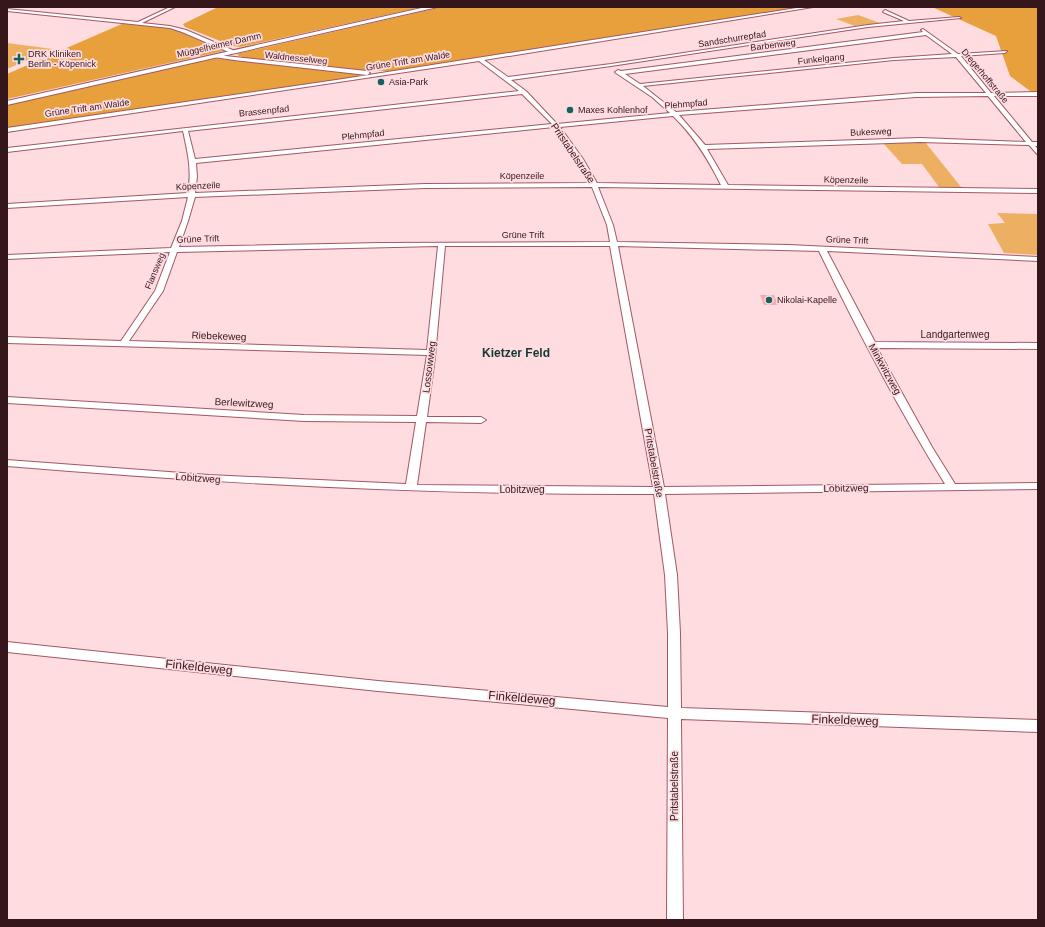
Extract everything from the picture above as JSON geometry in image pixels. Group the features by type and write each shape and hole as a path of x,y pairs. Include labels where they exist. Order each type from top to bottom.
{"main road":[{"name":"Müggelheimer Damm","path":"7,103 435,7"}],"street":[{"path":"138,23 174,7"},
{"name":"Grüne Trift am Walde","path":"7,130 375,75 811,7"},
{"path":"7,10 178,28 233,52"},
{"name":"Dregerhoffstraße","path":"886,11 928,33 956,55 1038,153"},
{"name":"Sandschurrepfad","path":"507,79 608,66 842,30 907,22 959,18"},
{"name":"Barbenweg","path":"620,73 928,33"},
{"name":"Funkelgang","path":"640,85 875,61 1005,52"},
{"name":"Waldnesselweg","path":"216,56 375,75"},
{"name":"Pritstabelstraße","path":"479,59 524,92 556,125 595,186 607,214 659,490 671,582 674,632 675,920"},
{"path":"608,66 640,85 676,114 705,148 726,188"},
{"name":"Brassenpfad","path":"7,150 524,92"},
{"name":"Plehmpfad","path":"193,161 556,125 893,96 1038,94"},
{"name":"Flansweg","path":"123,344 159,291 185,221 194,177 193,161 185,129"},
{"name":"Bukesweg","path":"705,148 920,140 1038,144"},
{"name":"Köpenzeile","path":"7,206 191,195 420,186 595,186 1038,191"},
{"name":"Grüne Trift","path":"7,257 320,245 614,245 822,249 1038,259"},
{"name":"Lossowweg","path":"411,488 431,353 442,245"},
{"name":"Minkwitzweg","path":"822,249 871,344 927,447 952,487"},
{"name":"Riebekeweg","path":"7,340 431,353"},
{"name":"Landgartenweg","path":"871,344 1038,346"},
{"name":"Berlewitzweg","path":"7,400 304,418 481,420"},
{"name":"Lobitzweg","path":"7,463 200,478 411,488 659,490 1038,486"},
{"name":"Finkeldeweg","path":"7,647 378,686 674,713 1038,726"}],"shaded area":[{"path":"218,7 422,7 240,47 233,46 185,27 183,24"},
{"path":"442,7 804,7 392,72 376,70 365,72 239,58 242,56 238,56 239,55 236,54"},
{"path":"932,7 1038,7 1038,97 1010,76 996,36"},
{"path":"858,15 880,23 855,26 836,19"},
{"path":"124,23 167,27 181,30 187,35 223,51 7,99 7,74"},
{"name":"DRK Kliniken Berlin - Köpenick","path":"7,43 53,49 7,69"},
{"path":"213,58 355,72 362,77 7,128 7,105"},
{"path":"925,142 961,187 939,187 922,164 902,164 883,143"},
{"path":"997,213 1038,214 1038,255 1004,253 988,224 1005,223"}],"building":[{"name":"Nikolai-Kapelle","path":"760,295 774,295 778,305 764,305"}],"place":[{"name":"DRK Kliniken Berlin - Köpenick","path":"19,59"},
{"name":"Asia-Park","path":"381,82"},
{"name":"Maxes Kohlenhof","path":"570,110"},
{"name":"Nikolai-Kapelle","path":"769,300"}],"district":[{"name":"Kietzer Feld","path":"516,353"}]}
